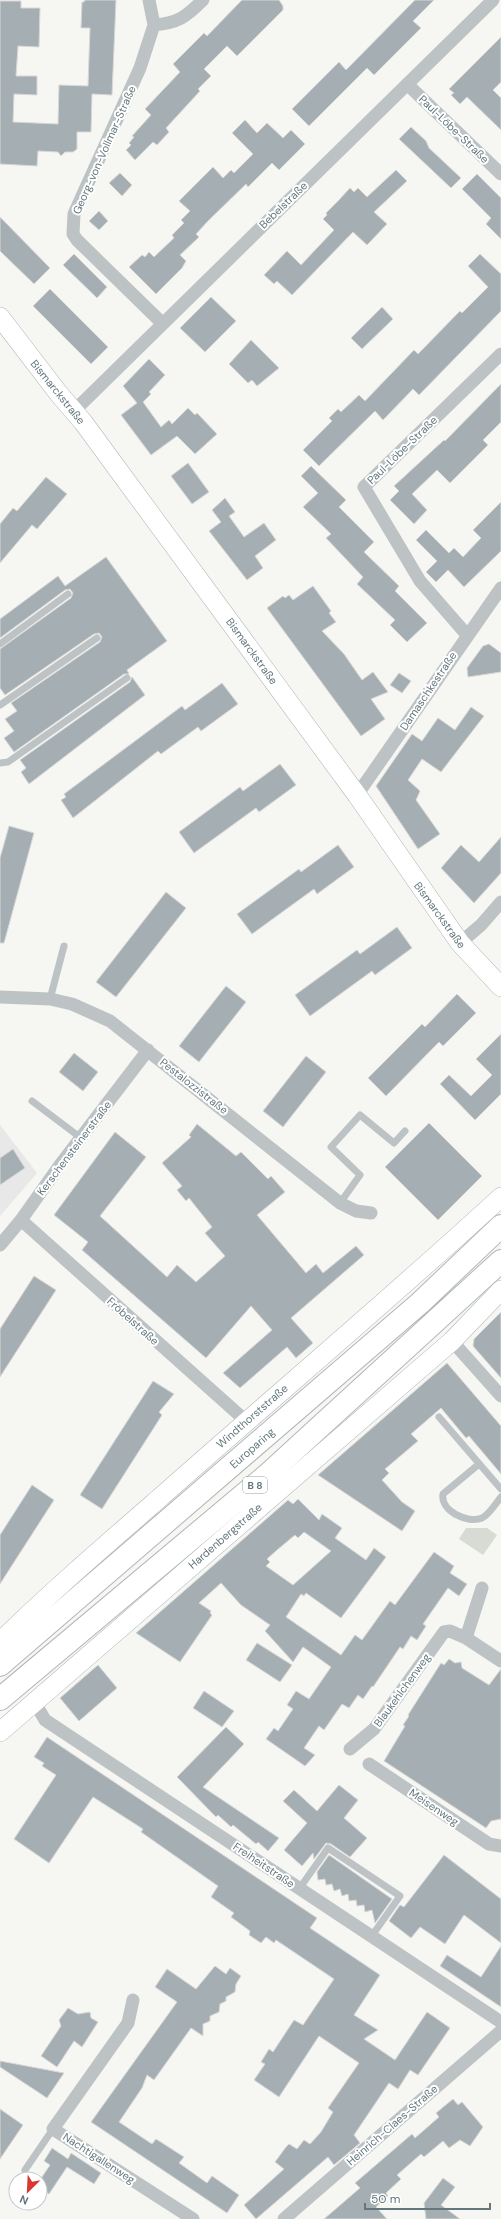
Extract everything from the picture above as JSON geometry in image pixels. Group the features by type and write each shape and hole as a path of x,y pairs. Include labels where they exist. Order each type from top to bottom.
{"highway":[{"name":"Europaring","path":"0,1665 420,1303 501,1226"},
{"name":"B 8","path":"0,1699 266,1476 501,1261"}],"main road":[{"name":"Bismarckstraße","path":"0,317 74,411 357,795 460,943 501,987"},
{"name":"Windthorststraße","path":"39,1604 246,1421 415,1276 501,1197"},
{"name":"Hardenbergstraße","path":"0,1732 34,1701 452,1341 501,1290"},
{"path":"0,1642 39,1604"}],"street":[{"path":"149,0 154,25 171,24 187,16 203,0"},
{"name":"Bebelstraße","path":"74,411 493,0"},
{"name":"Georg-von-Vollmar-Straße","path":"154,25 140,68 79,200 72,225 77,240 162,324"},
{"name":"Paul-Löbe-Straße","path":"408,84 501,174"},
{"name":"Paul-Löbe-Straße","path":"467,635 420,581 364,487 501,354"},
{"name":"Damaschkestraße","path":"357,795 501,588"},
{"path":"460,943 501,902"},
{"name":"Pestalozzistraße","path":"0,997 50,999 72,1004 110,1021 340,1203 356,1211 371,1213"},
{"name":"Kerschensteinerstraße","path":"0,1245 21,1220 148,1050"},
{"name":"Fröbelstraße","path":"21,1220 246,1421"},
{"path":"452,1341 501,1396"},
{"path":"482,1588 466,1638 501,1661"},
{"name":"Windthorststraße","path":"0,1631 39,1604"},
{"name":"Blaukehlchenweg","path":"350,1749 374,1729 444,1632 450,1631 466,1638"},
{"name":"Freiheitstraße","path":"34,1701 45,1720 501,2022"},
{"name":"Meisenweg","path":"369,1764 489,1844 501,1846"},
{"name":"Nachtigallenweg","path":"133,2000 128,2023 53,2129 193,2219"},
{"name":"Heinrich-Claes-Straße","path":"284,2219 501,2031"}],"lane":[{"path":"0,644 68,594"},
{"path":"0,705 97,638"},
{"path":"0,763 8,762 127,678"},
{"path":"50,999 64,946"},
{"path":"32,1101 81,1138"},
{"path":"340,1203 360,1175 331,1147 360,1115 394,1143 405,1131"},
{"path":"439,1417 501,1489"},
{"path":"479,1464 443,1494 442,1499 444,1505 464,1518 484,1518 499,1505 501,1497"},
{"path":"299,1889 328,1848 349,1861 400,1896 371,1937"},
{"path":"25,2170 53,2129"}],"shaded area":[{"path":"0,1125 37,1173 0,1216"},
{"path":"466,1528 487,1528 497,1535 483,1555 459,1539"}],"building":[{"path":"85,0 116,0 112,95 92,94 91,132 77,132 77,149 73,152 65,152 61,156 58,152 38,151 37,166 0,164 0,1 21,1 21,8 40,8 39,47 18,46 16,76 37,76 37,95 14,94 13,122 58,124 59,85 88,86 90,28 81,28 82,2"},
{"path":"242,0 279,0 283,6 283,10 237,56 227,46 204,69 211,76 198,89 200,91 166,128 169,132 157,145 153,142 135,160 126,150 131,145 129,143 134,137 132,136 151,115 145,109 180,72 173,64 204,33 207,36"},
{"path":"415,0 434,0 413,21 421,28 374,75 367,68 309,126 292,109 339,62 346,70"},
{"path":"501,37 501,82 493,90 501,98 501,130 467,97 460,104 451,95 454,93 449,89"},
{"path":"245,120 257,133 267,123 283,138 291,130 305,144 279,170 272,163 248,187 246,184 208,221 196,234 199,237 180,255 186,261 182,268 156,294 129,267 142,255 145,257 149,252 154,257 174,238 172,235 184,223 181,220 190,211 179,201 213,167 223,178 231,170 234,173 253,154 232,133"},
{"path":"411,127 426,141 429,148 461,178 451,188 399,139"},
{"path":"396,170 407,181 374,212 387,224 367,245 353,232 292,295 277,281 274,284 264,275 287,251 301,265 334,230 323,219 327,215 326,213 350,188 354,192 358,188 367,197"},
{"path":"120,173 132,185 122,196 109,183"},
{"path":"477,174 501,198 501,239 486,224 491,218 462,189"},
{"path":"99,211 108,221 99,230 89,221"},
{"path":"0,217 50,268 34,284 0,251"},
{"path":"74,254 107,287 97,298 63,265"},
{"path":"480,254 501,274 501,311 419,395 413,389 383,420 375,411 319,466 303,450 332,421 329,418 338,409 341,412 359,395 365,401 414,350 418,354 460,311 462,313 488,287 468,266"},
{"path":"50,289 108,347 91,364 33,306"},
{"path":"211,297 236,321 205,352 180,328"},
{"path":"382,307 393,319 362,349 351,338"},
{"path":"251,340 279,368 257,386 252,380 248,383 229,364"},
{"path":"149,359 165,375 149,392 151,394 143,402 161,427 169,420 172,424 188,408 195,415 197,413 217,434 195,454 177,436 151,455 121,415 137,403 123,386"},
{"path":"501,384 501,422 483,440 488,445 450,483 437,470 412,494 427,510 414,524 390,500 399,491 394,486 444,440 445,441"},
{"path":"188,463 209,492 192,504 171,476"},
{"path":"311,466 346,500 339,507 374,542 364,552 399,586 395,591 427,623 407,642 390,625 395,620 357,584 363,577 326,538 331,534 303,507 318,493 301,476"},
{"path":"46,477 67,494 37,529 32,525 0,563 0,524 13,508 17,511"},
{"path":"225,498 235,512 229,516 244,537 264,523 276,540 255,556 263,568 247,580 209,531 221,522 212,510"},
{"path":"501,502 501,551 464,587 448,570 436,582 426,572 437,561 416,540 426,530 449,553 454,548 463,557 481,538 473,530"},
{"path":"106,557 167,641 127,670 129,674 124,674 14,752 4,738 14,731 5,719 17,711 11,703 100,642 102,637 99,633 94,634 5,695 0,688 0,649 71,598 73,593 70,589 65,590 0,638 0,619 58,576 65,586"},
{"path":"313,586 331,611 329,613 336,622 322,631 344,654 362,680 373,672 388,692 371,699 385,719 361,736 267,608 283,596 285,598 289,595 293,600"},
{"path":"489,644 501,653 501,672 468,677 467,668 483,646"},
{"path":"399,673 411,681 402,693 390,685"},
{"path":"132,677 145,695 29,784 21,772 26,768 20,760 130,682"},
{"path":"222,683 238,704 201,731 198,727 161,754 158,751 73,818 61,800 66,797 64,794 182,706 185,710"},
{"path":"471,707 484,716 441,772 422,759 408,780 420,791 416,800 440,834 418,849 376,786 412,734 422,741 438,718 455,730"},
{"path":"280,764 296,785 259,812 256,808 194,853 179,832 240,787 243,791"},
{"path":"9,826 34,833 4,943 0,943 0,858"},
{"path":"501,837 501,873 474,903 441,868 461,845 479,862"},
{"path":"338,845 354,867 317,894 314,889 252,934 237,914 299,869 301,872"},
{"path":"166,892 186,908 116,997 96,982"},
{"path":"397,927 412,948 375,975 372,971 310,1016 295,995 357,950 360,954"},
{"path":"226,986 246,1002 199,1062 179,1046"},
{"path":"457,994 476,1013 443,1046 439,1042 386,1096 368,1078 422,1024 425,1027"},
{"path":"501,1034 501,1094 475,1120 440,1084 449,1075 471,1096 492,1075 476,1059"},
{"path":"74,1053 98,1072 83,1091 59,1072"},
{"path":"306,1056 326,1072 283,1127 263,1111"},
{"path":"429,1123 482,1176 438,1220 385,1167"},
{"path":"197,1124 236,1156 241,1152 268,1179 271,1176 285,1192 257,1215 306,1273 316,1264 323,1273 356,1246 364,1255 291,1318 313,1343 296,1358 287,1347 240,1388 223,1373 272,1330 251,1306 206,1358 82,1250 88,1242 54,1215 115,1132 146,1157 100,1216 167,1277 177,1265 196,1282 225,1256 205,1233 212,1227 189,1198 186,1201 177,1190 182,1186 162,1163 191,1137 189,1135"},
{"path":"13,1149 25,1168 0,1185 0,1158"},
{"path":"34,1276 56,1290 0,1377 0,1329"},
{"path":"501,1312 501,1378 473,1346 474,1339"},
{"path":"447,1363 501,1426 501,1474 469,1436 466,1438 441,1408 411,1434 418,1441 385,1469 389,1473 382,1480 402,1502 415,1511 402,1531 318,1475"},
{"path":"153,1381 174,1394 159,1412 162,1415 102,1509 80,1495"},
{"path":"32,1485 54,1500 0,1584 0,1535"},
{"path":"298,1499 319,1520 322,1514 342,1528 335,1538 366,1560 374,1548 386,1557 341,1618 306,1593 304,1596 301,1594 286,1617 341,1655 355,1635 362,1640 390,1601 395,1605 434,1552 454,1566 450,1573 467,1584 459,1596 448,1588 423,1624 426,1626 417,1640 411,1636 403,1649 400,1647 363,1699 358,1695 349,1708 342,1704 324,1730 319,1726 304,1748 315,1755 305,1766 266,1739 274,1728 278,1731 293,1709 287,1705 296,1691 309,1699 331,1667 303,1647 293,1662 265,1631 270,1625 241,1605 221,1583 199,1603 211,1611 210,1613 212,1615 180,1662 136,1633 288,1500 293,1504","holes":["304,1532 331,1551 293,1585 266,1566 270,1562 267,1559 277,1550 295,1535 298,1538"]},
{"path":"257,1643 292,1665 280,1682 246,1660"},
{"path":"449,1659 455,1663 461,1662 462,1668 489,1685 501,1669 501,1819 491,1821 486,1828 384,1761 405,1726 403,1725 409,1716 408,1715 441,1663 444,1665"},
{"path":"98,1665 117,1688 79,1721 60,1698"},
{"path":"204,1691 234,1711 222,1727 193,1708"},
{"path":"226,1727 244,1744 203,1787 279,1838 268,1851 258,1842 256,1844 233,1825 231,1827 218,1815 216,1817 177,1777"},
{"path":"47,1737 317,1918 310,1928 380,1975 354,2015 378,2030 364,2039 395,2060 427,2012 450,2028 418,2075 410,2070 398,2089 389,2083 354,2135 360,2143 334,2165 328,2157 256,2219 244,2205 284,2169 275,2162 289,2144 297,2149 304,2140 310,2144 321,2132 333,2112 328,2108 359,2063 319,2036 279,2097 254,2080 265,2064 261,2062 269,2049 273,2052 294,2020 303,2025 334,1979 276,1940 274,1943 266,1937 261,1943 249,1935 250,1931 231,1917 234,1913 211,1897 218,1886 141,1832 143,1829 93,1797 49,1863 14,1839 56,1775 42,1766 44,1763 34,1757"},
{"path":"339,1785 358,1800 344,1818 367,1838 350,1857 331,1844 326,1843 314,1859 313,1853 302,1866 284,1850 307,1823 283,1801 294,1790 317,1811"},
{"path":"329,1855 392,1899 375,1923 372,1910 365,1912 364,1905 357,1906 356,1900 349,1901 348,1894 342,1896 340,1889 334,1891 332,1884 326,1885 325,1879 318,1880 317,1872"},
{"path":"444,1855 501,1899 501,1943 464,1915 445,1944 420,1927 411,1938 389,1921 400,1905 404,1907"},
{"path":"501,1946 501,2007 440,1966 447,1955 481,1977"},
{"path":"215,1966 226,1974 230,1968 241,1976 236,1984 235,1992 226,1997 226,2001 220,2004 219,2012 210,2016 210,2021 203,2024 203,2036 191,2028 154,2080 147,2075 142,2088 119,2122 152,2144 156,2139 184,2157 179,2163 207,2183 212,2176 239,2195 227,2213 91,2122 177,2002 155,1987 167,1969 196,1989"},
{"path":"68,2008 78,2014 90,2012 91,2018 98,2022 82,2047 74,2041 57,2067 41,2056 61,2026 59,2020"},
{"path":"0,2061 64,2073 47,2098 0,2067"},
{"path":"453,2099 458,2105 462,2102 483,2127 470,2146 460,2140 449,2148 443,2141 424,2157 421,2154 397,2175 401,2179 386,2193 388,2196 376,2207 387,2219 324,2219 360,2188 355,2183 412,2134 415,2138 439,2117 436,2113"},
{"path":"0,2109 23,2125 0,2159"},
{"path":"52,2148 68,2159 71,2153 101,2173 94,2184 67,2167 49,2194 48,2171 46,2171 50,2165 44,2161"},
{"path":"443,2178 455,2187 441,2205 460,2219 426,2219 424,2203"}]}
